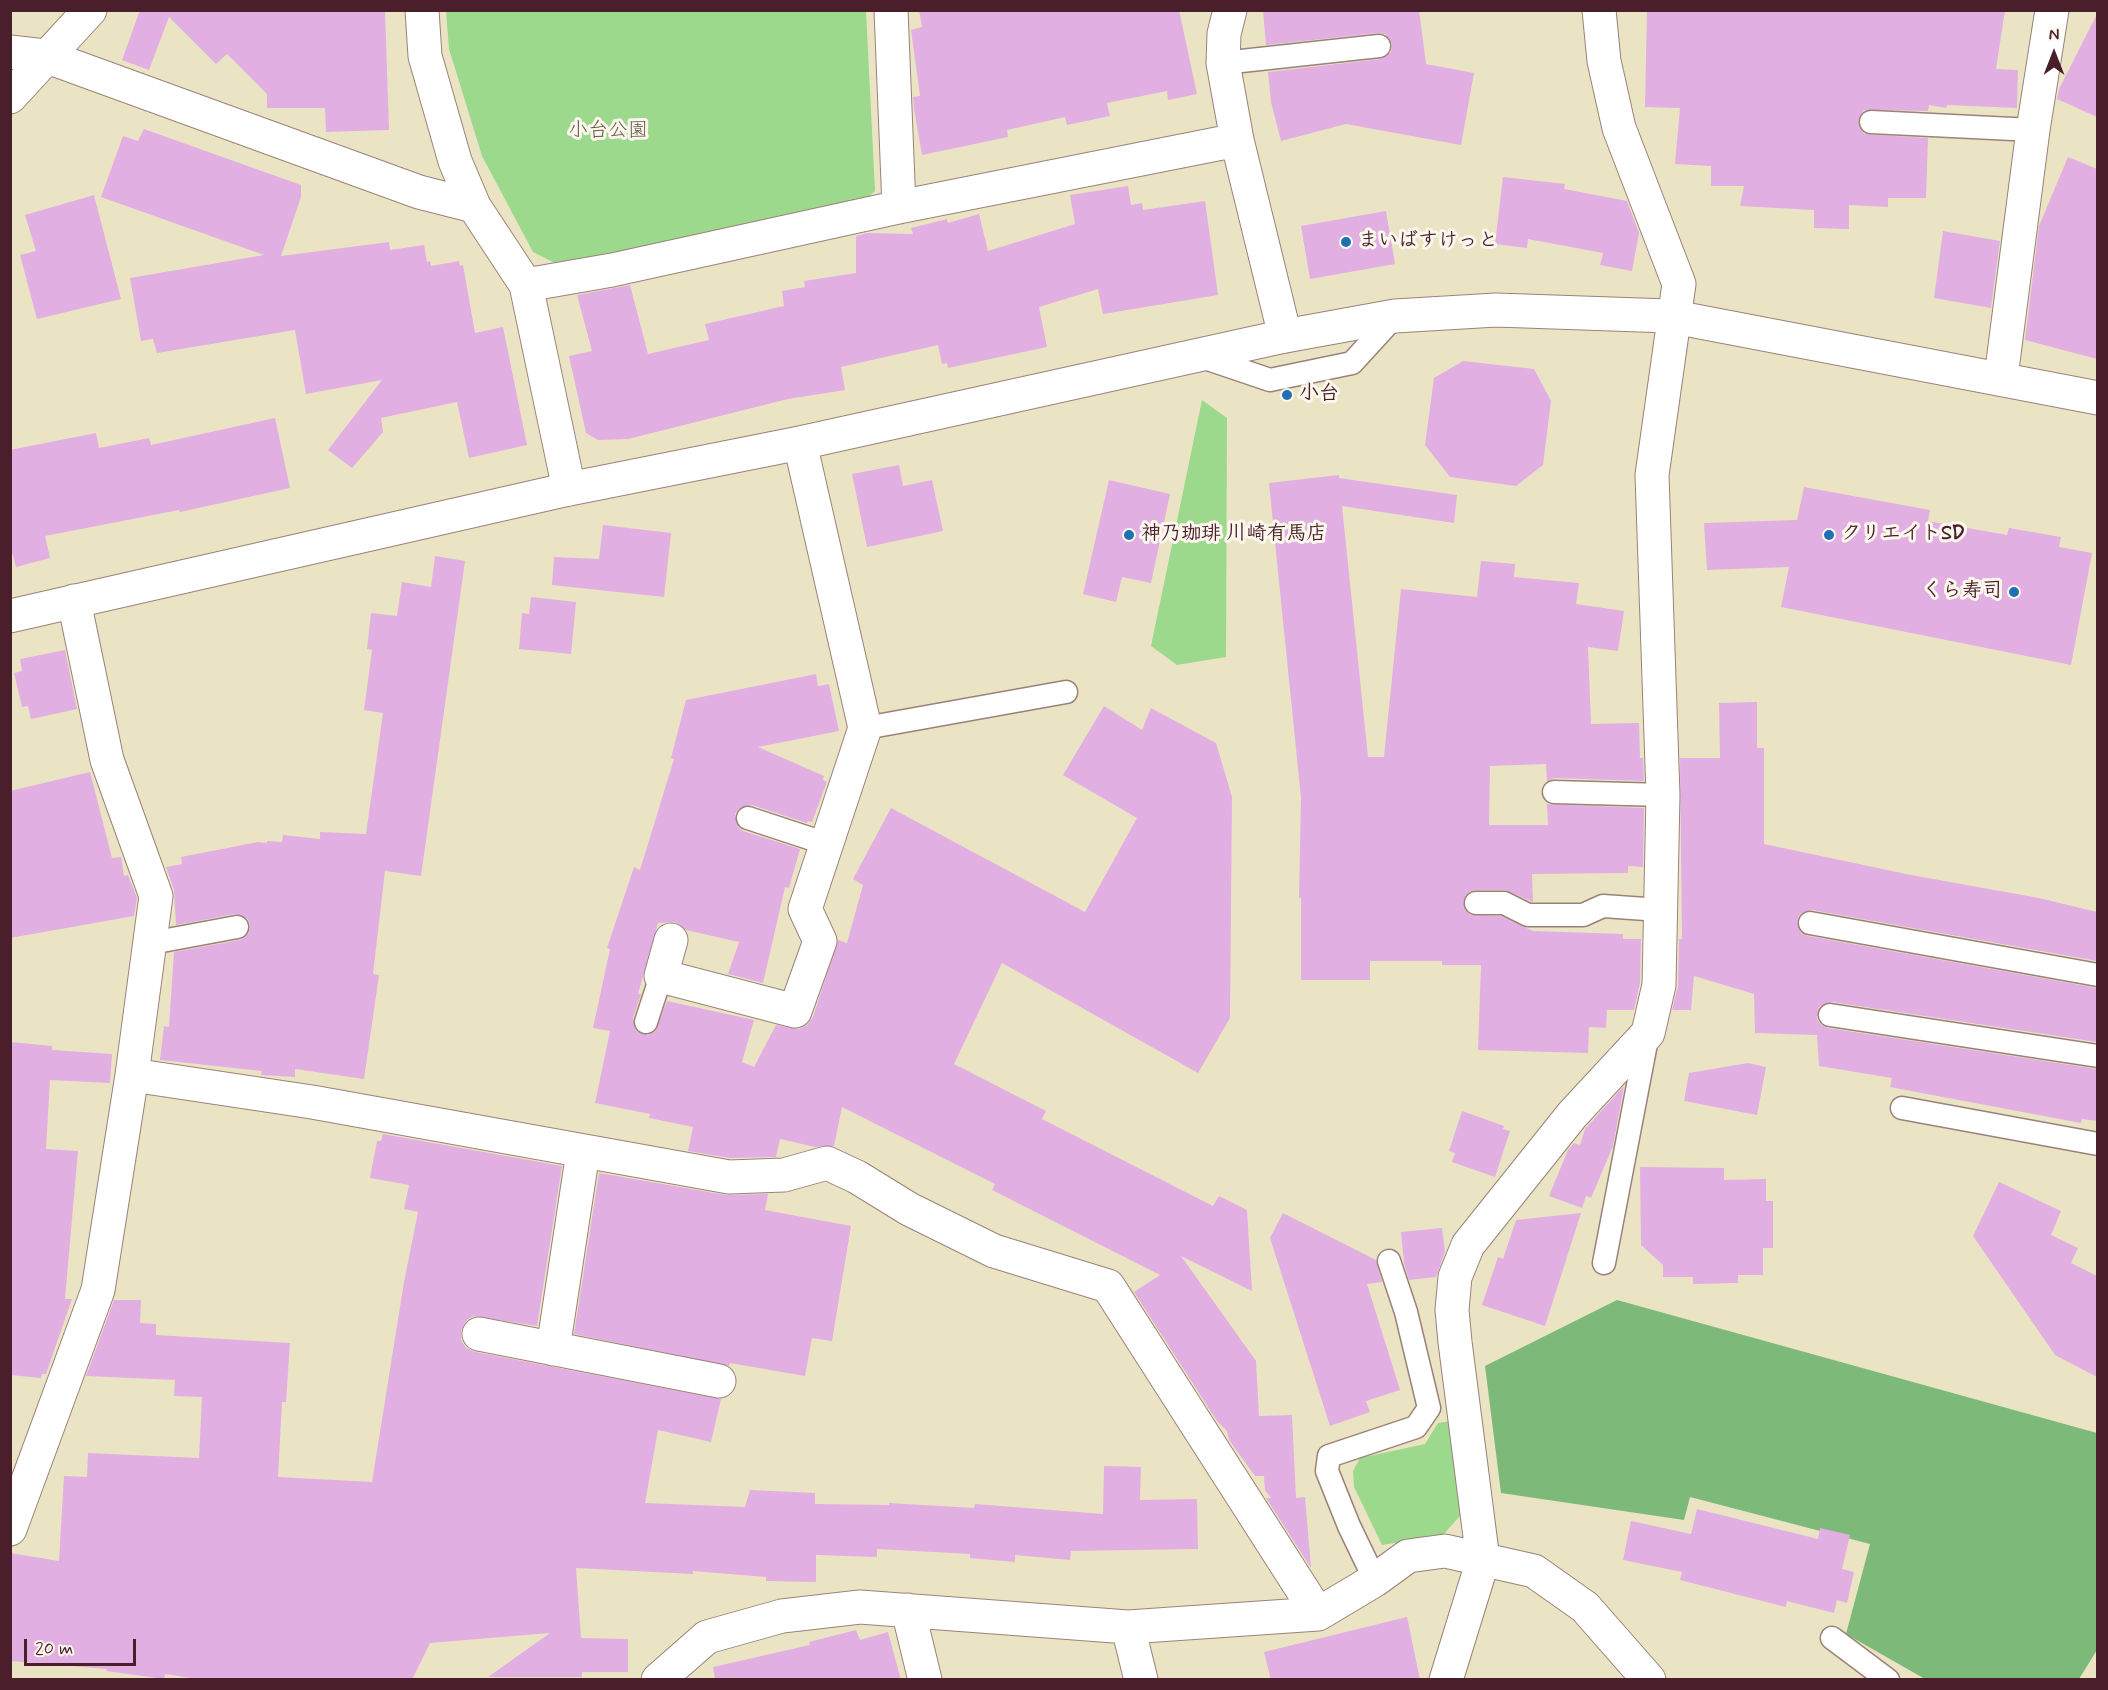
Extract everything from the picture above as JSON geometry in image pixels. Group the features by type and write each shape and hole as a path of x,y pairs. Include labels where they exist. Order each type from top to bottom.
{"street":[{"path":"10,97 45,56 90,10"},
{"path":"422,10 425,56 455,161 474,206 526,285 569,489"},
{"path":"891,10 899,207"},
{"path":"1230,10 1224,34 1223,63 1237,140 1285,336"},
{"path":"1446,1680 1483,1560 1455,1342 1452,1310 1455,1277 1468,1245 1572,1115 1648,1034 1659,985 1664,795 1652,475 1679,284 1619,128 1604,61 1599,10"},
{"path":"2001,377 2033,130 2052,10"},
{"path":"10,52 45,56 419,192 474,206"},
{"path":"526,285 612,270 899,207 1237,140"},
{"path":"10,616 569,489 800,443 1285,336 1395,316 1496,310 1674,316 2001,377 2097,398"},
{"path":"671,939 661,976 795,1011 820,941 805,909 865,728 800,443"},
{"path":"10,1530 98,1290 132,1075 156,896 107,760 74,601"},
{"path":"132,1075 312,1102 729,1177 784,1175 827,1163 857,1177 909,1209 994,1251 1108,1286 1318,1614"},
{"path":"553,1348 583,1152"},
{"path":"479,1334 719,1380"},
{"path":"658,1680 707,1637 782,1616 860,1607 1128,1627 1318,1614 1375,1580 1408,1556 1446,1551 1533,1571 1585,1607 1649,1680"},
{"path":"908,1610 925,1680"},
{"path":"1128,1627 1141,1680"}],"lane":[{"path":"1223,63 1379,46"},
{"path":"1871,122 2033,130"},
{"path":"1197,356 1270,380 1352,363 1395,316"},
{"path":"865,728 1066,692"},
{"path":"1554,792 1664,795"},
{"path":"748,818 827,844"},
{"path":"1476,903 1504,903 1528,915 1583,915 1603,906 1660,910"},
{"path":"1810,923 2097,975"},
{"path":"151,943 237,927"},
{"path":"646,1022 661,976"},
{"path":"1830,1015 2097,1056"},
{"path":"1604,1263 1648,1034"},
{"path":"1902,1108 2097,1144"},
{"path":"1375,1580 1349,1526 1327,1471 1329,1456 1416,1428 1429,1408 1406,1312 1389,1261"},
{"path":"1832,1638 1888,1680"}],"green space":[{"name":"小台公園","path":"446,11 866,11 875,191 861,204 559,265 533,252 482,156 449,49"},
{"path":"1202,400 1227,418 1226,657 1177,665 1151,646"},
{"path":"1617,1300 2097,1433 2097,1650 2079,1679 1925,1679 1846,1634 1870,1544 1690,1497 1684,1520 1501,1493 1485,1366"},
{"path":"1451,1421 1461,1515 1442,1536 1382,1545 1354,1487 1353,1471 1360,1458 1425,1444 1438,1423"}],"building":[{"path":"140,10 385,10 389,130 326,132 325,108 267,108 267,94 227,54 216,64 169,17 149,70 122,60"},
{"path":"919,10 1179,10 1197,94 1168,100 1167,91 1107,103 1110,116 1067,125 1065,117 1007,130 1008,137 922,155 914,109 913,97 920,96 911,30 922,27"},
{"path":"1263,10 1419,10 1426,64 1474,73 1461,145 1346,124 1281,141 1271,102 1268,72 1380,59 1391,52 1392,44 1385,34 1378,33 1266,45"},
{"path":"1647,10 2005,10 1996,69 2018,70 2017,108 1947,105 1946,108 1929,105 1928,111 1864,110 1858,122 1864,134 1928,138 1926,198 1888,198 1888,207 1849,205 1849,229 1814,228 1814,210 1740,206 1744,186 1711,186 1711,166 1675,164 1680,108 1645,107"},
{"path":"2097,14 2097,117 2057,99 2059,89"},
{"path":"144,129 301,185 301,197 281,256 389,242 390,250 424,245 427,262 430,261 431,266 459,261 460,266 463,265 475,333 503,327 527,445 469,458 457,402 381,418 383,432 352,468 328,450 382,380 306,394 295,330 157,353 153,339 141,341 130,278 264,255 101,197 123,136 138,141"},
{"path":"2068,157 2097,169 2097,359 2025,340 2039,226"},
{"path":"1503,177 1565,184 1564,189 1627,201 1639,233 1632,271 1600,265 1603,253 1528,239 1527,248 1495,244"},
{"path":"1128,186 1131,205 1142,203 1143,210 1205,201 1218,295 1103,314 1098,289 1039,307 1047,347 948,368 947,363 942,364 938,345 841,367 845,390 788,399 628,439 598,440 586,433 569,356 592,351 577,295 630,285 648,354 709,340 705,324 784,306 782,291 805,287 804,281 856,273 856,236 867,233 913,234 911,228 947,219 948,223 979,214 988,251 1075,224 1070,195"},
{"path":"94,195 121,299 37,319 20,255 36,251 25,215"},
{"path":"1386,211 1395,264 1310,279 1301,226"},
{"path":"1943,231 2000,241 1991,308 1934,298"},
{"path":"1463,361 1534,369 1551,401 1543,465 1516,486 1450,477 1425,445 1434,378"},
{"path":"275,418 290,488 180,512 179,510 45,536 50,558 16,567 10,544 10,450 96,433 99,448 149,438 151,445"},
{"path":"899,465 903,486 932,480 943,531 867,547 852,474"},
{"path":"1339,475 1339,478 1457,495 1454,523 1342,506 1368,757 1384,757 1401,589 1477,597 1481,561 1515,564 1514,577 1579,583 1576,604 1624,611 1618,651 1588,647 1591,724 1639,723 1640,758 1643,758 1644,781 1554,778 1547,781 1546,764 1490,766 1489,825 1548,825 1547,804 1644,808 1643,867 1628,866 1628,873 1532,874 1533,902 1505,890 1476,890 1469,892 1463,902 1470,915 1501,916 1533,931 1623,934 1623,939 1641,939 1640,983 1634,1010 1607,1010 1606,1028 1589,1027 1588,1053 1478,1050 1481,965 1442,965 1442,961 1370,961 1370,980 1301,980 1301,898 1299,898 1301,798 1269,483"},
{"name":"神乃珈琲 川崎有馬店","path":"1109,480 1170,494 1151,583 1122,577 1116,602 1083,594"},
{"path":"1804,487 1930,510 1928,521 2007,535 2009,528 2061,537 2059,547 2092,553 2071,665 1781,607 1789,567 1707,570 1704,523 1797,520"},
{"path":"603,525 671,533 664,597 552,585 554,557 599,559"},
{"path":"435,556 465,561 421,876 385,871 373,974 379,975 364,1079 295,1069 295,1077 261,1075 262,1071 160,1060 164,1026 169,1027 174,952 240,940 249,932 250,925 247,918 235,914 176,925 174,890 166,867 182,864 181,857 258,842 282,842 283,835 320,839 320,832 366,834 383,713 364,710 372,650 367,649 371,613 397,616 402,582 431,587"},
{"path":"531,597 576,602 571,654 519,649 522,613 529,614"},
{"path":"65,650 77,709 31,719 28,706 22,707 14,673 22,671 20,659"},
{"path":"816,674 818,686 829,684 839,731 758,747 824,776 823,780 827,782 812,822 807,823 752,805 739,808 735,814 738,827 743,831 800,849 789,888 785,887 763,983 728,974 739,942 686,930 675,922 658,923 633,1018 636,1031 648,1035 655,1032 667,1001 754,1020 742,1062 754,1067 776,1025 799,1029 807,1025 813,1017 838,940 847,943 863,885 853,879 891,808 1085,912 1137,818 1063,775 1104,706 1142,730 1151,708 1216,743 1232,797 1230,1018 1198,1073 1002,963 954,1064 1046,1111 1042,1119 1213,1206 1219,1196 1247,1210 1252,1291 1181,1256 1256,1361 1259,1416 1292,1415 1296,1498 1305,1497 1311,1568 1266,1498 1271,1498 1265,1490 1264,1476 1255,1476 1229,1440 1227,1431 1217,1421 1134,1292 1160,1275 992,1190 995,1184 842,1107 834,1146 815,1147 780,1139 776,1157 730,1158 688,1151 693,1127 649,1118 650,1114 595,1103 610,1031 593,1028 610,949 607,948 634,867 640,870 674,759 671,758 686,700"},
{"path":"1757,702 1757,748 1764,748 1764,844 1911,875 2039,898 2097,912 2097,961 1812,910 1800,914 1797,921 1801,933 1808,936 2097,988 2097,1042 1832,1002 1819,1007 1817,1019 1821,1025 1828,1028 2097,1069 2097,1121 2082,1119 2081,1123 1890,1087 1892,1078 1819,1066 1817,1035 1755,1033 1754,994 1694,976 1691,1010 1672,1010 1678,986 1679,939 1682,939 1680,758 1720,758 1719,703"},
{"path":"90,772 112,858 121,857 124,876 128,875 137,898 134,916 10,938 10,791"},
{"path":"10,1042 52,1046 52,1050 112,1054 110,1083 50,1080 46,1149 78,1151 65,1299 72,1299 46,1374 42,1374 41,1378 10,1375"},
{"path":"1748,1063 1766,1067 1757,1115 1684,1101 1689,1073"},
{"path":"1624,1086 1613,1146 1591,1198 1586,1196 1582,1208 1549,1196 1568,1150 1574,1143 1580,1145 1585,1129"},
{"path":"1462,1111 1504,1126 1503,1129 1510,1131 1495,1177 1452,1162 1455,1153 1449,1151"},
{"path":"383,1134 562,1166 537,1326 473,1316 465,1322 461,1331 461,1340 466,1348 475,1352 721,1399 711,1442 658,1430 645,1503 745,1507 750,1490 815,1493 815,1504 889,1505 889,1503 974,1508 975,1504 1103,1514 1104,1466 1141,1467 1140,1500 1197,1499 1198,1549 1071,1551 1070,1560 1015,1555 1015,1562 970,1558 970,1554 877,1549 877,1557 816,1555 816,1582 766,1581 766,1577 693,1571 693,1574 576,1568 581,1638 628,1639 628,1672 582,1672 582,1677 488,1677 550,1633 430,1643 412,1680 205,1680 165,1674 164,1679 106,1671 107,1669 10,1661 10,1553 59,1561 64,1476 87,1477 88,1453 199,1458 202,1397 174,1396 175,1380 86,1376 114,1300 141,1300 140,1323 156,1324 156,1335 290,1343 286,1402 282,1402 278,1477 372,1482 404,1282 418,1212 404,1209 409,1185 370,1178 377,1141 381,1141"},
{"path":"1640,1167 1724,1168 1724,1180 1766,1179 1766,1201 1773,1201 1773,1248 1763,1248 1763,1275 1738,1275 1738,1283 1693,1284 1693,1277 1663,1277 1663,1265 1641,1245"},
{"path":"599,1173 726,1195 768,1194 765,1210 851,1226 832,1341 812,1338 805,1376 730,1363 729,1366 574,1334"},
{"path":"1999,1182 2061,1211 2051,1235 2078,1248 2071,1263 2097,1276 2097,1377 2055,1355 1973,1236"},
{"path":"1283,1213 1376,1260 1382,1282 1367,1284 1400,1390 1366,1401 1370,1412 1330,1426 1270,1238"},
{"path":"1581,1213 1545,1326 1482,1305 1498,1257 1503,1259 1516,1220"},
{"path":"1442,1228 1445,1252 1436,1277 1409,1280 1404,1263 1401,1232"},
{"path":"1697,1509 1818,1539 1820,1528 1850,1535 1842,1569 1854,1572 1847,1603 1837,1600 1834,1613 1787,1601 1786,1607 1680,1580 1682,1572 1623,1560 1631,1521 1691,1534"},
{"path":"1407,1617 1420,1680 1271,1680 1264,1652"},
{"path":"856,1630 860,1640 888,1632 901,1680 715,1680 713,1667 810,1645 809,1642"}],"place":[{"name":"まいばすけっと","path":"1346,242"},
{"name":"小台","path":"1287,395"},
{"name":"神乃珈琲 川崎有馬店","path":"1129,535"},
{"name":"クリエイトSD","path":"1829,535"},
{"name":"くら寿司","path":"2014,592"}]}
